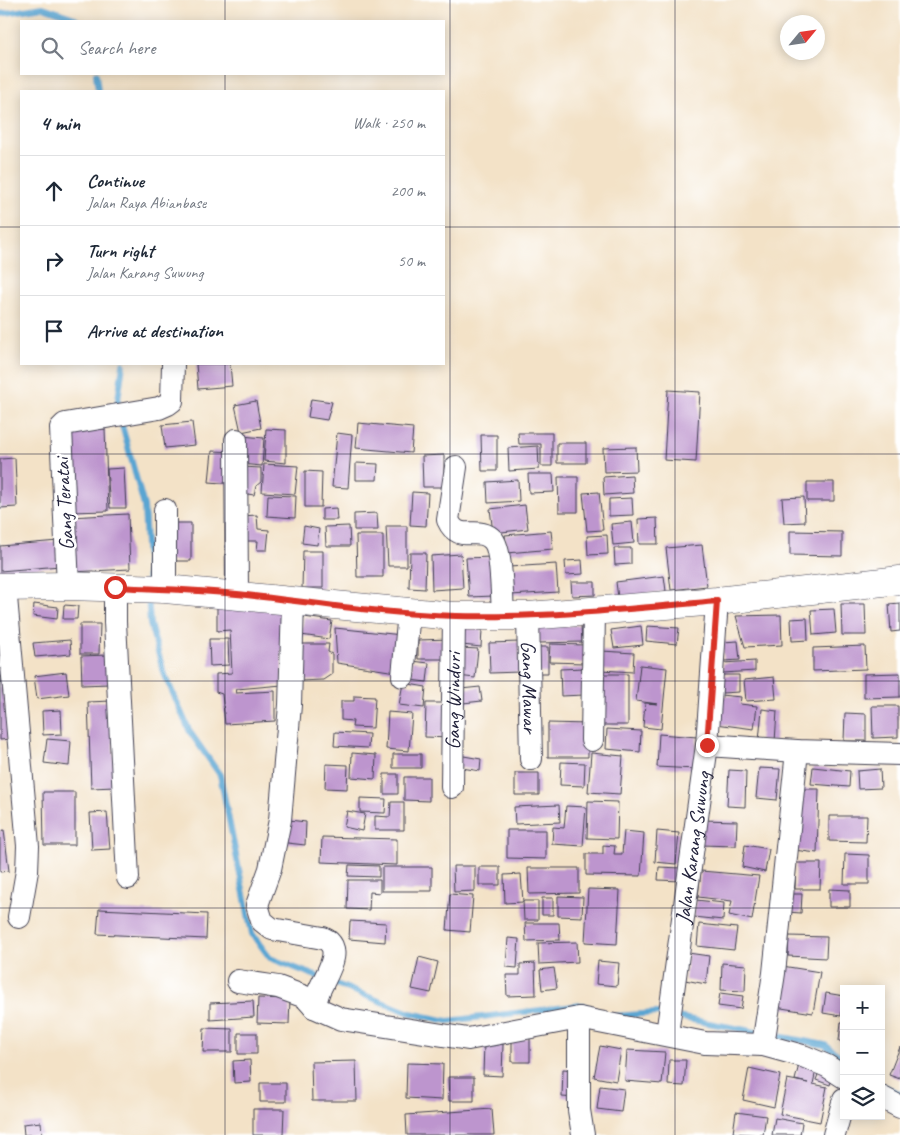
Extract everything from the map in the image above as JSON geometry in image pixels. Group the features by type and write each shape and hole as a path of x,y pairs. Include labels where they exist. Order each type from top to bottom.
{"main road":[{"path":"3,587 68,586 162,589 236,594 294,602 454,616 515,616 594,612 717,601 900,580"}],"street":[{"name":"Gang Teratai","path":"68,586 60,431 62,426 160,408 168,404 172,400 173,365"},
{"path":"236,440 236,594"},
{"name":"Gang Mawar","path":"456,467 448,520 451,526 459,533 485,534 494,541 499,554 515,616 530,759"},
{"path":"162,589 165,510"},
{"path":"3,587 28,846 27,871 19,917"},
{"path":"122,587 115,622 128,878"},
{"name":"Jalan Karang Suwung","path":"668,1028 707,745 717,601"},
{"path":"294,602 290,705 280,820 270,869 257,905 262,921 272,929 328,940 333,948 332,962 316,999"},
{"path":"403,676 409,612"},
{"path":"592,740 594,612"},
{"name":"Gang Winduri","path":"452,787 454,616"},
{"path":"707,745 797,751 900,754"},
{"path":"765,1035 774,973 797,751"},
{"path":"238,981 278,987 316,999 341,1020 468,1039 579,1018 668,1028 705,1043 765,1035 841,1075"},
{"path":"579,1018 579,1110 583,1135"},
{"path":"885,1099 900,1107"},
{"path":"834,1135 840,1113"}],"building":[{"path":"196,365 230,365 232,386 198,389"},
{"path":"668,390 700,392 696,462 664,460"},
{"path":"311,399 332,402 327,420 308,417"},
{"path":"256,401 261,428 241,432 235,405"},
{"path":"192,422 195,445 165,448 162,425"},
{"path":"358,423 413,428 411,453 356,448"},
{"path":"105,429 108,511 70,512 67,431"},
{"path":"266,429 286,430 286,463 264,461"},
{"path":"337,433 352,435 348,488 332,487"},
{"path":"518,433 552,433 552,466 541,466 541,444 519,444"},
{"path":"481,435 497,435 497,471 482,471"},
{"path":"242,436 264,438 262,466 240,464"},
{"path":"557,443 586,443 586,463 557,463"},
{"path":"538,446 539,469 509,471 508,448"},
{"path":"636,447 637,471 604,472 603,448"},
{"path":"212,451 235,452 234,484 209,482"},
{"path":"444,455 444,487 423,487 422,456"},
{"path":"15,458 17,507 0,508 0,459"},
{"path":"356,463 378,464 377,480 356,480"},
{"path":"264,464 298,466 295,494 262,492"},
{"path":"242,467 261,468 261,482 256,486 254,495 241,493"},
{"path":"124,468 126,508 110,508 107,469"},
{"path":"305,471 322,472 321,507 305,507"},
{"path":"528,474 553,474 554,492 529,493"},
{"path":"632,475 633,493 604,495 603,477"},
{"path":"558,477 578,477 578,512 559,512"},
{"path":"518,480 519,501 488,503 487,482"},
{"path":"807,482 834,482 834,501 807,501"},
{"path":"412,492 428,493 426,526 410,525"},
{"path":"599,492 603,530 587,531 583,493"},
{"path":"268,495 296,496 295,518 267,516"},
{"path":"804,497 805,522 784,523 782,498"},
{"path":"632,498 633,515 609,516 609,499"},
{"path":"525,505 528,529 493,533 490,509"},
{"path":"336,508 337,520 322,520 322,509"},
{"path":"377,513 378,530 354,530 354,514"},
{"path":"128,514 130,569 72,572 69,517"},
{"path":"257,515 258,529 269,530 267,550 257,550 258,541 241,541 242,516"},
{"path":"657,518 658,544 639,544 638,519"},
{"path":"632,522 634,543 613,545 611,524"},
{"path":"168,523 191,523 191,561 168,561"},
{"path":"304,526 319,529 317,545 302,543"},
{"path":"349,526 350,546 326,546 325,527"},
{"path":"386,526 407,526 407,566 388,566"},
{"path":"551,531 553,549 507,553 505,535"},
{"path":"790,531 842,532 842,556 790,555"},
{"path":"356,535 383,535 383,577 357,577"},
{"path":"607,535 608,554 588,555 587,536"},
{"path":"58,541 60,566 0,571 0,546"},
{"path":"702,545 707,586 671,590 666,548"},
{"path":"614,548 631,548 631,564 615,565"},
{"path":"303,551 323,551 323,588 302,588"},
{"path":"410,553 426,553 425,589 409,588"},
{"path":"461,554 463,588 432,590 431,556"},
{"path":"491,557 494,596 469,597 466,558"},
{"path":"582,560 583,574 566,575 565,561"},
{"path":"556,564 558,592 511,595 509,567"},
{"path":"664,576 666,591 618,598 616,582"},
{"path":"571,582 595,582 595,595 572,596"},
{"path":"900,603 900,631 891,632 889,604"},
{"path":"34,604 58,607 57,619 33,616"},
{"path":"841,604 865,604 866,635 842,635"},
{"path":"64,605 78,606 77,619 63,619"},
{"path":"217,607 282,610 282,685 237,689 236,693 275,691 275,721 225,724 222,694 216,692 216,674 232,673 230,630 217,631"},
{"path":"834,609 836,633 813,635 811,610"},
{"path":"781,615 782,645 745,647 736,616"},
{"path":"304,617 332,621 329,639 301,635"},
{"path":"807,618 808,640 792,641 791,619"},
{"path":"80,624 100,624 99,654 80,654"},
{"path":"581,625 582,642 539,643 538,627"},
{"path":"641,626 643,645 614,648 611,630"},
{"path":"647,626 679,628 677,644 646,641"},
{"path":"335,628 402,635 396,672 337,663"},
{"path":"464,628 482,630 481,647 462,645"},
{"path":"209,639 228,639 229,665 210,666"},
{"path":"451,639 452,659 418,659 418,640"},
{"path":"70,640 71,654 35,657 33,643"},
{"path":"738,641 740,660 724,661 722,642"},
{"path":"519,642 520,672 490,673 489,643"},
{"path":"299,644 329,644 328,652 332,654 332,674 323,680 299,681"},
{"path":"550,644 585,645 584,663 549,662"},
{"path":"865,646 866,669 813,671 813,648"},
{"path":"531,647 548,647 548,673 531,673"},
{"path":"461,648 478,649 475,678 458,676"},
{"path":"602,651 634,653 633,672 601,670"},
{"path":"108,655 109,684 82,685 81,656"},
{"path":"412,661 429,663 427,682 411,680"},
{"path":"755,661 755,671 723,673 723,663"},
{"path":"640,665 667,668 661,729 643,727 645,703 658,704 636,701"},
{"path":"584,668 584,695 561,696 560,669"},
{"path":"0,671 10,739 0,740"},
{"path":"66,672 69,695 37,699 34,676"},
{"path":"900,673 900,697 864,698 864,674"},
{"path":"600,674 628,674 628,725 600,725"},
{"path":"722,675 739,675 739,692 722,693"},
{"path":"774,677 776,699 746,701 744,680"},
{"path":"403,683 426,687 424,708 399,705"},
{"path":"480,687 482,701 463,703 461,689"},
{"path":"720,695 741,697 740,704 757,706 754,729 716,724"},
{"path":"354,696 375,697 373,728 352,727 353,721 341,720 341,701 354,701"},
{"path":"111,701 115,787 91,788 88,702"},
{"path":"426,703 451,703 451,738 425,737"},
{"path":"872,706 898,706 898,737 873,738"},
{"path":"762,709 777,711 775,742 759,741"},
{"path":"61,710 62,734 43,735 42,711"},
{"path":"388,712 412,714 409,751 386,749"},
{"path":"845,713 866,714 866,741 844,741"},
{"path":"548,723 588,724 588,757 548,757"},
{"path":"607,729 641,731 640,752 606,749"},
{"path":"335,732 369,734 368,748 334,746"},
{"path":"659,734 697,737 695,769 657,767"},
{"path":"47,739 71,741 69,766 44,763"},
{"path":"352,753 376,755 375,779 351,777"},
{"path":"591,753 623,756 620,794 588,792"},
{"path":"393,754 421,754 421,768 393,768"},
{"path":"458,755 481,759 480,771 456,767"},
{"path":"561,762 585,763 584,786 560,785"},
{"path":"326,764 348,765 347,789 325,788"},
{"path":"813,767 850,771 849,787 811,784"},
{"path":"759,768 780,769 777,800 756,798"},
{"path":"880,769 881,788 858,789 857,771"},
{"path":"729,770 746,771 745,807 727,806"},
{"path":"515,773 539,773 539,795 515,795"},
{"path":"384,774 398,774 398,794 384,794"},
{"path":"404,777 429,777 429,801 404,800"},
{"path":"800,789 819,789 817,853 794,850"},
{"path":"43,792 75,792 75,845 44,845"},
{"path":"360,798 386,799 385,813 360,812"},
{"path":"588,801 618,802 617,839 587,838"},
{"path":"391,802 404,802 404,830 375,830 375,816 390,817"},
{"path":"559,805 560,822 515,824 514,807"},
{"path":"566,806 586,807 583,846 552,844 553,827 564,828"},
{"path":"347,811 365,814 362,831 344,827"},
{"path":"107,812 110,849 92,850 90,813"},
{"path":"829,816 867,816 866,842 829,841"},
{"path":"281,819 306,822 305,845 279,842"},
{"path":"702,820 737,821 736,846 701,845"},
{"path":"4,830 9,871 0,872 0,831"},
{"path":"507,830 546,830 546,859 507,858"},
{"path":"624,831 644,833 641,876 586,875 586,854 603,854 603,845 615,846 614,854 622,854"},
{"path":"657,831 679,833 676,864 655,862"},
{"path":"322,837 397,839 397,865 321,862"},
{"path":"745,845 769,849 765,872 742,867"},
{"path":"845,854 869,855 869,884 844,884"},
{"path":"796,863 821,863 820,889 795,889"},
{"path":"349,865 379,866 379,877 348,876"},
{"path":"453,866 475,866 475,891 454,892"},
{"path":"382,867 432,867 432,891 382,891"},
{"path":"479,867 500,867 500,885 479,885"},
{"path":"659,867 681,868 681,881 658,880"},
{"path":"528,868 579,868 579,893 529,894"},
{"path":"701,871 759,876 752,920 729,915 732,901 698,897"},
{"path":"521,874 523,902 505,903 504,875"},
{"path":"348,880 380,880 380,893 370,892 369,910 347,909"},
{"path":"588,889 620,890 617,944 585,942"},
{"path":"829,889 850,890 850,907 829,907"},
{"path":"450,894 473,896 470,932 447,930"},
{"path":"786,894 802,894 801,913 787,912"},
{"path":"558,896 583,897 582,917 558,916"},
{"path":"542,898 553,898 553,915 542,915"},
{"path":"696,900 724,903 723,920 694,917"},
{"path":"523,901 538,901 538,920 524,920"},
{"path":"99,909 207,914 206,939 97,934"},
{"path":"350,921 386,923 385,942 349,939"},
{"path":"525,923 559,923 560,940 526,941"},
{"path":"699,924 737,928 734,950 697,946"},
{"path":"789,936 827,937 826,958 788,956"},
{"path":"508,938 519,939 517,968 506,967"},
{"path":"577,942 578,962 539,964 538,943"},
{"path":"688,953 709,956 706,984 685,980"},
{"path":"419,957 438,962 431,993 412,989"},
{"path":"598,961 619,963 617,986 596,984"},
{"path":"535,963 536,995 507,996 506,975 520,975 520,964"},
{"path":"722,963 746,965 745,991 721,990"},
{"path":"782,966 820,972 813,1013 775,1007"},
{"path":"554,968 557,988 542,990 540,970"},
{"path":"720,993 743,996 741,1009 718,1006"},
{"path":"826,993 840,995 840,1016 823,1013"},
{"path":"258,998 290,999 289,1024 257,1023"},
{"path":"253,1001 254,1017 210,1020 210,1003"},
{"path":"204,1028 232,1029 232,1052 203,1052"},
{"path":"238,1033 257,1033 257,1054 238,1054"},
{"path":"512,1038 530,1038 530,1062 512,1062"},
{"path":"484,1043 503,1044 502,1076 483,1075"},
{"path":"600,1046 621,1050 616,1081 594,1077"},
{"path":"900,1047 900,1079 889,1075"},
{"path":"627,1050 665,1052 662,1084 625,1081"},
{"path":"250,1060 251,1082 234,1083 233,1061"},
{"path":"669,1060 686,1060 684,1086 668,1085"},
{"path":"356,1061 357,1101 312,1101 311,1062"},
{"path":"800,1061 817,1065 813,1084 827,1087 820,1122 780,1114 787,1079 808,1083 795,1080"},
{"path":"407,1063 443,1064 442,1100 406,1098"},
{"path":"749,1068 780,1075 774,1107 743,1100"},
{"path":"563,1069 578,1070 577,1098 562,1097"},
{"path":"820,1069 833,1074 830,1085 816,1080"},
{"path":"448,1077 474,1077 474,1101 449,1101"},
{"path":"260,1083 286,1083 286,1102 260,1102"},
{"path":"600,1086 624,1089 621,1112 597,1109"},
{"path":"253,1109 284,1109 283,1135 253,1135"},
{"path":"492,1109 494,1135 407,1135 406,1115"},
{"path":"736,1112 766,1116 763,1135 733,1133"},
{"path":"775,1118 802,1123 800,1135 772,1135"},
{"path":"41,1122 42,1135 24,1135 23,1124"}],"waterway":[{"path":"0,14 43,7 76,20"},
{"path":"96,75 98,90"},
{"path":"123,365 117,407 144,506 148,583"},
{"path":"148,595 150,624 164,673 190,732 220,775 252,934 270,958 410,1013 448,1021 583,1005 596,1013"},
{"path":"615,1016 656,1013 825,1045 840,1056"},
{"path":"885,1087 900,1094"}],"route":[{"path":"115,587 236,594 294,602 454,616 528,616 717,601 707,745"}]}
